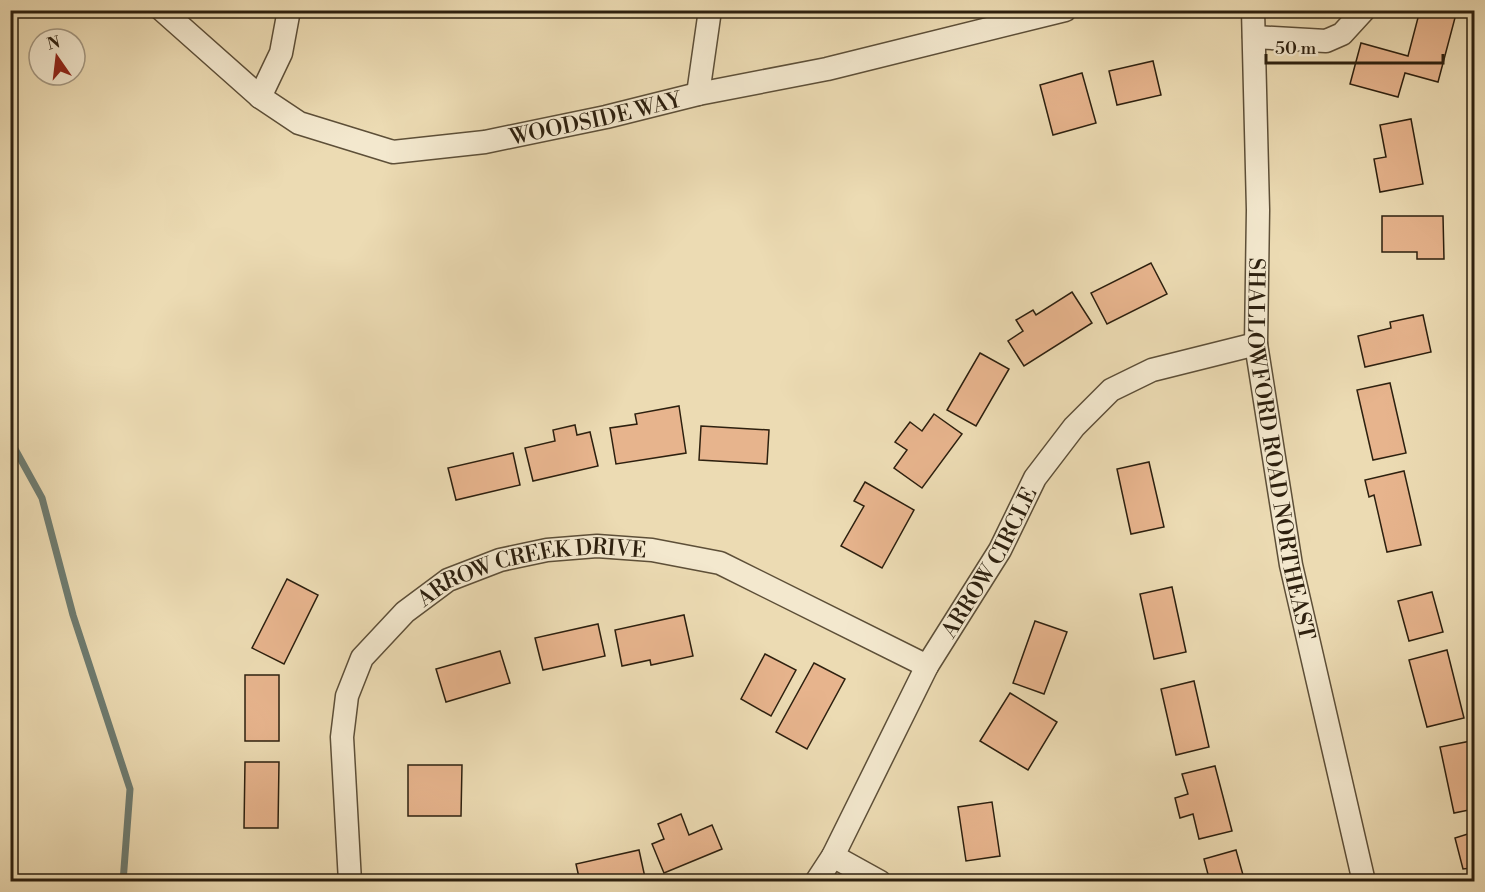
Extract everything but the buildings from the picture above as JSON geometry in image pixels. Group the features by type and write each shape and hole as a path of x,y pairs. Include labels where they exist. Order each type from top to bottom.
{"street":[{"name":"WOODSIDE WAY","path":"162,10 260,97 300,123 393,152 485,142 606,117 698,94 827,69 1065,10"},
{"path":"260,97 281,53 289,10"},
{"path":"698,94 710,10"},
{"name":"SHALLOWFORD ROAD NORTHEAST","path":"1253,10 1258,210 1257,344 1291,565 1364,882"},
{"path":"1254,37 1326,41 1342,34 1364,10"},
{"name":"ARROW CIRCLE","path":"816,882 833,856 927,666 1000,550 1035,478 1074,427 1111,390 1152,370 1257,344"},
{"name":"ARROW CREEK DRIVE","path":"350,882 342,737 347,696 362,658 405,612 448,580 500,560 547,550 597,546 652,550 720,563 927,666"},
{"path":"833,856 880,882"}],"waterway":[{"path":"10,440 42,498 73,615 130,789 123,882"}]}
